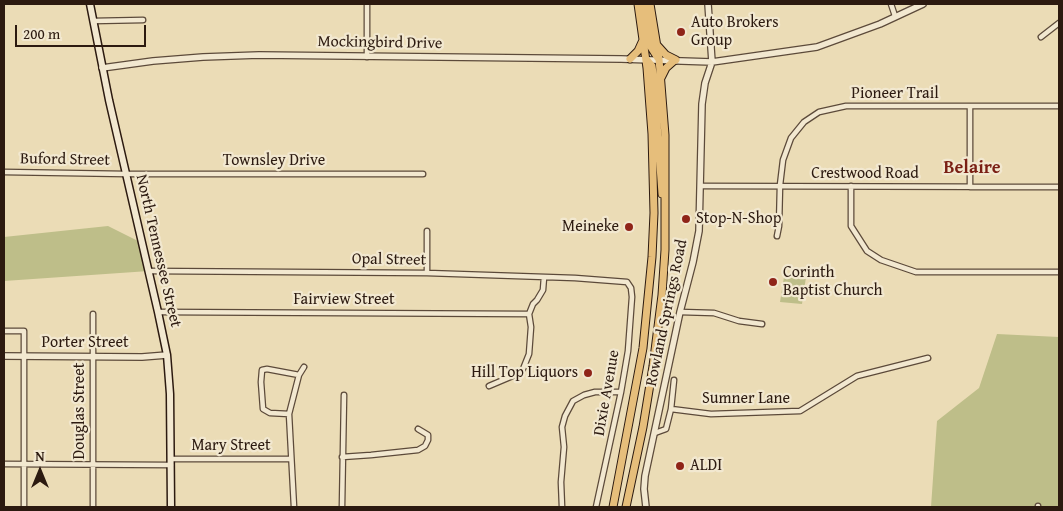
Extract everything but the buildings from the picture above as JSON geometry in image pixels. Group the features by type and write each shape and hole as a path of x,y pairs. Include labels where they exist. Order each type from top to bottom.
{"main road":[{"name":"North Tennessee Street","path":"90,4 102,68 167,355 170,394 171,507"},
{"path":"613,507 638,380 651,278 654,184 652,134 646,59 638,4"},
{"path":"645,4 651,47 659,59"},
{"path":"626,507 643,428 656,347 664,270 666,155 659,59 650,4"},
{"path":"630,59 638,51 643,39"},
{"path":"656,43 666,55 675,60 666,68 661,81"},
{"path":"646,59 650,62 652,69 662,196 666,210"}],"street":[{"path":"367,4 367,56"},
{"name":"Rowland Springs Road","path":"646,507 644,489 680,312 697,240 703,97 712,62 708,4"},
{"path":"891,4 895,16"},
{"name":"Mockingbird Drive","path":"102,68 153,60 203,56 659,59 712,62 817,47 880,24 923,4"},
{"path":"93,21 143,20"},
{"path":"1041,37 1059,23"},
{"name":"Pioneer Trail","path":"777,236 783,160 791,138 804,122 819,112 846,106 1059,106"},
{"path":"970,106 970,187"},
{"name":"Buford Street","path":"4,172 126,174"},
{"name":"Townsley Drive","path":"126,174 423,174"},
{"name":"Crestwood Road","path":"700,186 1059,187"},
{"path":"851,186 852,226 867,250 881,260 916,272 1059,272"},
{"path":"427,231 427,272"},
{"name":"Opal Street","path":"149,271 427,272 625,281 629,283"},
{"path":"489,386 515,375 523,369 529,354 531,327 529,314 533,304 543,290 544,277"},
{"name":"Dixie Avenue","path":"596,507 621,392 628,350 632,301 632,291 629,283"},
{"name":"Fairview Street","path":"158,312 529,314"},
{"path":"680,312 714,313 739,321 762,324"},
{"name":"Douglas Street","path":"93,314 93,507"},
{"path":"4,331 24,331 24,507"},
{"name":"Porter Street","path":"4,356 150,357 167,355"},
{"name":"Sumner Lane","path":"671,409 711,414 800,411 857,376 928,358"},
{"path":"294,507 289,414 299,375 304,366"},
{"path":"289,414 270,412 263,408 262,370 267,369 299,375"},
{"path":"655,433 666,429 671,409 674,380"},
{"path":"562,507 561,482 564,447 562,427 565,416 573,401 584,395 595,392 621,392"},
{"path":"342,507 344,395"},
{"path":"342,457 371,456 418,450 425,446 428,440 428,435 418,429"},
{"name":"Mary Street","path":"4,464 93,464 292,459"}],"green space":[{"path":"108,226 142,243 149,271 4,281 4,237"},
{"path":"784,277 806,277 802,304 780,302"},
{"path":"997,334 1059,337 1059,507 931,507 937,421 979,388"}],"place":[{"name":"Auto Brokers Group","path":"681,32"},
{"name":"Stop-N-Shop","path":"686,219"},
{"name":"Meineke","path":"629,227"},
{"name":"Corinth Baptist Church","path":"773,282"},
{"name":"Hill Top Liquors","path":"588,373"},
{"name":"ALDI","path":"680,466"}],"district":[{"name":"Belaire","path":"972,168"}]}
